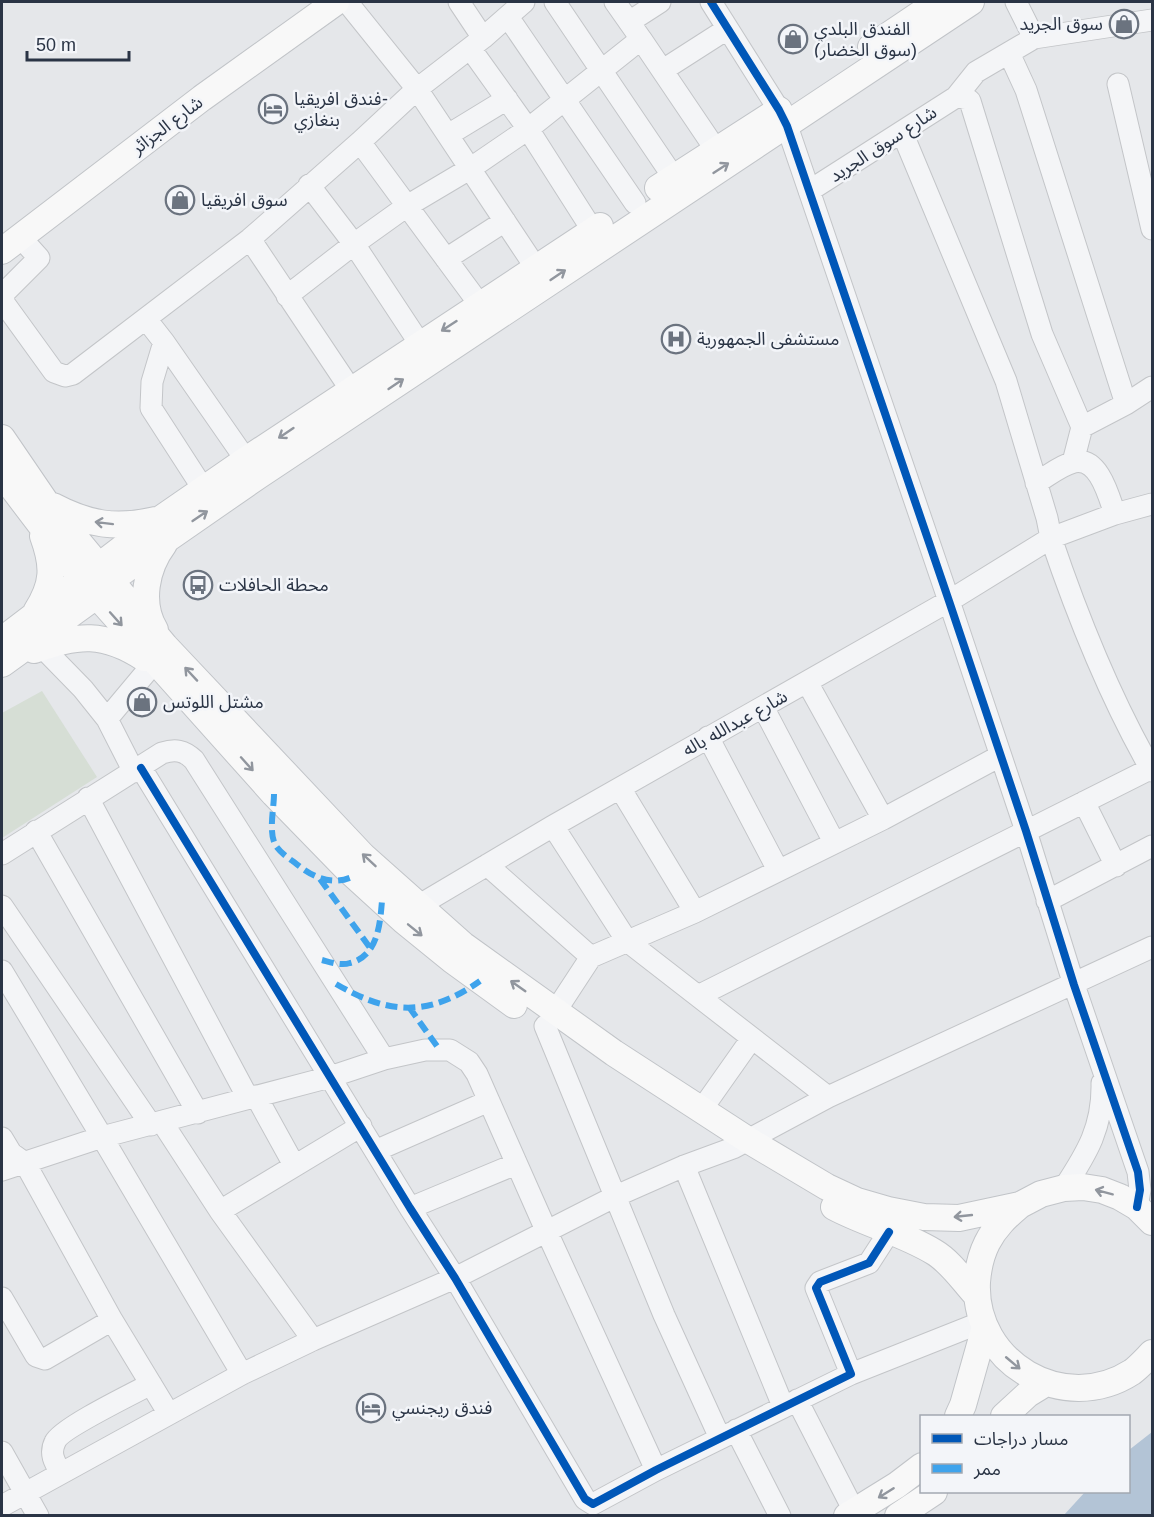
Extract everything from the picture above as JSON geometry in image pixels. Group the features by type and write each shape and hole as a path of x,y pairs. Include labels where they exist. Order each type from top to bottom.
{"main road":[{"name":"شارع الجزائر","path":"2,257 8,245 202,98 336,2"},
{"path":"5,654 96,580 166,528 354,400 659,208 938,2"},
{"path":"160,660 146,602 147,578 166,528 204,490 246,460 354,400 420,344 716,150 783,118 971,2"},
{"path":"2,438 43,512 160,660 274,794 354,876 452,960 702,1109 741,1144 857,1201 924,1217 959,1218 1020,1204 1041,1194 1064,1188 1083,1188 1102,1190 1120,1197 1146,1214"},
{"path":"5,485 43,512 103,524 166,528"},
{"path":"5,654 33,617 44,599 51,580 51,560 43,512"},
{"path":"33,617 96,580"},
{"path":"5,654 69,639 93,637 113,641 160,660 418,906 550,1019 847,1214 911,1240 935,1253 953,1269 976,1296"},
{"path":"1020,1204 1000,1222 986,1244 978,1269 976,1296 983,1324 995,1346 1009,1362 1026,1374 1046,1383 1075,1388 1105,1384 1132,1372 1152,1353"},
{"path":"958,1415 983,1324"},
{"path":"1005,1415 1028,1394 1046,1383"},
{"path":"851,1513 897,1485 920,1467"},
{"path":"898,1515 931,1493"}],"street":[{"path":"346,2 417,89 536,268"},
{"path":"459,2 477,43 507,99 593,231"},
{"path":"8,245 39,258 5,292 3,300 54,372 65,376 73,374 250,239 417,89 477,43 524,2"},
{"path":"555,2 674,178"},
{"path":"615,2 716,150"},
{"path":"287,296 407,206 471,168 528,129 602,70 660,2"},
{"path":"711,2 783,118 1026,831 1101,1068 1137,1172 1146,1214"},
{"path":"1016,2 1034,38"},
{"path":"508,17 635,203"},
{"name":"شارع سوق الجريد","path":"809,191 902,132 963,99 976,72 1034,38 1152,20"},
{"path":"663,70 727,29"},
{"path":"1009,53 1026,90 1126,404"},
{"path":"1118,84 1152,229"},
{"path":"448,135 507,99"},
{"path":"963,99 1042,334 1082,427 1073,462"},
{"path":"698,996 1152,769 1135,743 1120,711 1066,582 1006,381 902,132"},
{"path":"360,142 480,305"},
{"path":"309,185 354,244 420,344"},
{"path":"446,259 505,221"},
{"path":"250,239 354,400"},
{"path":"146,319 246,460"},
{"path":"164,342 152,382 151,408 204,490"},
{"path":"1082,427 1152,390"},
{"path":"1036,483 1073,462 1088,464 1100,476 1115,514"},
{"name":"شارع عبدالله باله","path":"418,906 553,826 948,601 1049,528 1115,514 1150,512"},
{"path":"42,647 83,689 107,719 455,1278 585,1499 593,1504 656,1470 851,1374 983,1324"},
{"path":"107,719 160,660"},
{"path":"807,682 883,819"},
{"path":"763,707 834,842"},
{"path":"708,737 778,870"},
{"path":"2,854 162,753 171,750 182,751 194,760 384,1059"},
{"path":"780,1515 728,1434 664,1315 616,1197 550,1019 591,957 695,912 883,819 1000,756"},
{"path":"620,788 695,912"},
{"path":"88,798 252,1097 294,1165"},
{"path":"1084,802 1116,866"},
{"path":"553,826 627,941 828,1097"},
{"path":"36,831 198,1113"},
{"path":"1047,901 1152,846"},
{"path":"487,866 591,957"},
{"path":"2,906 156,1124 313,1340"},
{"path":"11,1500 242,1374 313,1340 455,1278 546,1230 616,1197 684,1166 741,1144 828,1097 1152,947"},
{"path":"2,971 242,1374"},
{"path":"702,1109 752,1038"},
{"path":"2,1170 102,1137 330,1077 384,1059 425,1050 450,1050 469,1062 477,1074 656,1470"},
{"path":"1064,1188 1092,1142 1099,1120 1102,1096 1101,1068"},
{"path":"375,1151 489,1101"},
{"path":"220,1211 361,1126"},
{"path":"2,1137 11,1153 25,1163 112,1320 169,1414"},
{"path":"410,1208 516,1164"},
{"path":"684,1166 790,1403 851,1513"},
{"path":"851,1374 816,1288 820,1282 869,1263 889,1232"},
{"path":"2,1298 36,1356 40,1359 45,1359 112,1320"},
{"path":"61,1473 52,1450 56,1439 151,1384"},
{"path":"2,1452 11,1500"},
{"path":"11,1500 38,1515"}],"shaded area":[{"path":"42,691 97,777 2,838 2,713"}],"water":[{"path":"1152,1432 1152,1515 1064,1515 1084,1493 1130,1493 1130,1449"}],"marked path":[{"path":"274,794 272,834 276,846 287,857 322,879 338,881 354,876"},
{"path":"320,879 371,949"},
{"path":"322,960 347,964 367,954 376,938 382,901"},
{"path":"336,984 374,1002 409,1008 443,1001 480,981"},
{"path":"409,1007 439,1049"}],"cycle path":[{"path":"711,2 787,126 949,601 1026,831 1074,985 1138,1172 1140,1190 1137,1207"},
{"path":"141,768 455,1278 585,1499 593,1504 656,1470 851,1374 816,1288 820,1282 869,1263 889,1232"}],"place":[{"name":"سوق الجريد","path":"1124,24"},
{"name":"الفندق البلدي (سوق الخضار)","path":"793,39"},
{"name":"فندق افريقيا- بنغازي","path":"273,109"},
{"name":"سوق افريقيا","path":"180,200"},
{"name":"مستشفى الجمهورية","path":"676,339"},
{"name":"محطة الحافلات","path":"198,585"},
{"name":"مشتل اللوتس","path":"142,702"},
{"name":"فندق ريجنسي","path":"371,1408"}]}
